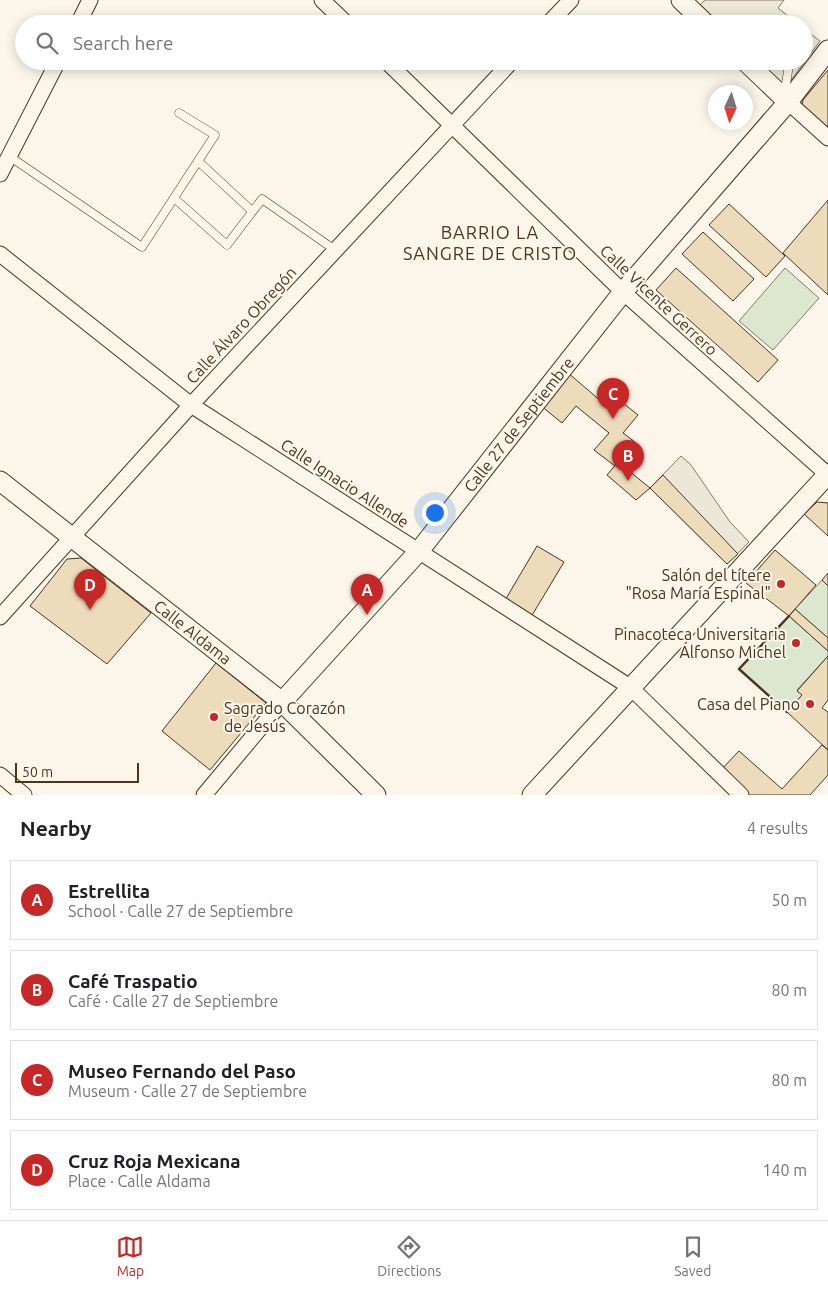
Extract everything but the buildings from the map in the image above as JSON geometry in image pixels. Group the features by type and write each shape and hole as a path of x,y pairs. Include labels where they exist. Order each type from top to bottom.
{"street":[{"path":"82,15 90,0"},
{"path":"322,0 338,15"},
{"path":"557,15 571,0"},
{"path":"681,0 697,15"},
{"name":"Calle 27 de Septiembre","path":"813,70 828,50"},
{"path":"0,174 53,70"},
{"name":"Calle Vicente Gerrero","path":"395,70 622,292 828,475"},
{"name":"Calle Álvaro Obregón","path":"0,617 191,405 503,70"},
{"path":"754,70 828,138"},
{"name":"Calle 27 de Septiembre","path":"204,795 282,702 419,551 622,292 788,102 813,70"},
{"name":"Calle Ignacio Allende","path":"0,254 191,405 630,687 741,795"},
{"path":"532,795 828,475"},
{"name":"Calle Aldama","path":"0,481 73,536 282,702 376,795"},
{"path":"0,775 24,795"}],"lane":[{"path":"788,70 785,90 788,102"},
{"path":"9,156 142,247 215,135 179,113"},
{"path":"198,161 252,211"},
{"path":"174,198 227,245 262,199 335,250"}],"green space":[{"path":"785,268 819,298 773,350 739,321"},
{"path":"822,580 828,586 828,638 795,609"},
{"path":"789,616 828,651 828,656 797,690 802,695 787,712 739,669"}],"shaded area":[{"path":"705,0 784,0 778,8 787,15 708,15 699,6"},
{"path":"813,36 820,41 813,50"},
{"path":"765,70 798,70 788,84 780,85"},
{"path":"681,456 691,465 730,522 749,542 727,564 650,488"}],"wall":[{"path":"787,712 739,669 789,616"}],"place":[{"name":"Museo Fernando del Paso","path":"613,419"},
{"name":"Café Traspatio","path":"628,481"},
{"name":"Salón del títere \"Rosa María Espinal\"","path":"781,584"},
{"name":"Cruz Roja Mexicana","path":"90,610"},
{"name":"Estrellita","path":"367,615"},
{"name":"Pinacoteca Universitaria Alfonso Michel","path":"796,643"},
{"name":"Casa del Piano","path":"810,704"},
{"name":"Sagrado Corazón de Jesús","path":"214,717"}],"district":[{"name":"BARRIO LA SANGRE DE CRISTO","path":"490,242"}]}
